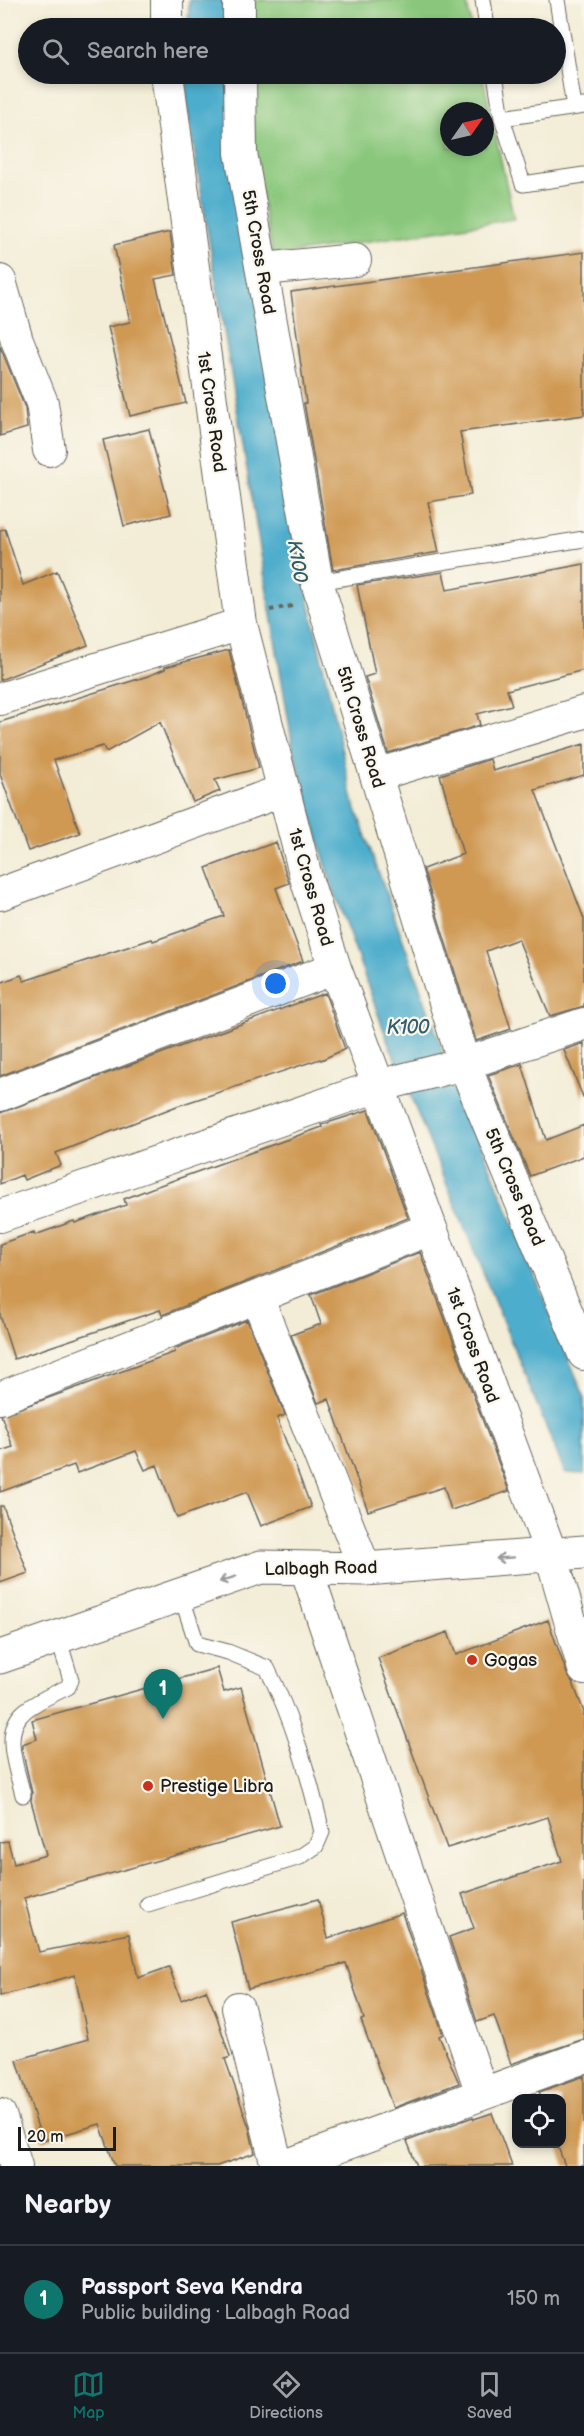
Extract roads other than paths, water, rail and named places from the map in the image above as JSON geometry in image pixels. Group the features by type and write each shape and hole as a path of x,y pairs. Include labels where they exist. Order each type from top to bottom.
{"main road":[{"name":"Lalbagh Road","path":"0,1657 261,1567 365,1569 584,1552"}],"street":[{"path":"167,18 168,0"},
{"path":"239,0 239,18"},
{"name":"1st Cross Road","path":"168,84 241,624 307,881 335,968 551,1554 584,1669"},
{"name":"5th Cross Road","path":"240,84 241,153 317,582 376,775 458,1065 584,1354"},
{"path":"263,269 355,260"},
{"path":"0,281 9,344 42,404 49,450"},
{"path":"0,699 241,624"},
{"path":"376,775 584,712"},
{"path":"0,894 284,790"},
{"path":"0,1095 335,968"},
{"path":"0,1216 378,1086 458,1065 584,1024"},
{"path":"0,1398 430,1229"},
{"path":"257,1297 365,1569"},
{"path":"306,1568 482,2094"},
{"path":"238,2008 277,2166"},
{"path":"285,2166 584,2057"},
{"path":"0,2115 16,2166"}],"lane":[{"path":"483,0 486,18"},
{"path":"557,0 561,18"},
{"path":"502,118 579,106 566,43"},
{"path":"497,84 502,118 523,184 584,175"},
{"path":"317,582 584,538"},
{"path":"148,1904 300,1857 316,1846 322,1832 284,1701 267,1668 228,1652 197,1644 181,1595"},
{"path":"23,1795 11,1740 24,1711 68,1687 71,1680 58,1637"}],"water":[{"path":"189,0 226,0 227,18 188,18"},
{"name":"K100","path":"187,84 229,84 309,602 353,801 445,1057 584,1396 584,1474 565,1473 387,1039 331,883 294,754 186,101"}],"place":[{"name":"Gogas","path":"472,1660"},
{"name":"Passport Seva Kendra","path":"163,1719"},
{"name":"Prestige Libra","path":"148,1786"}]}
